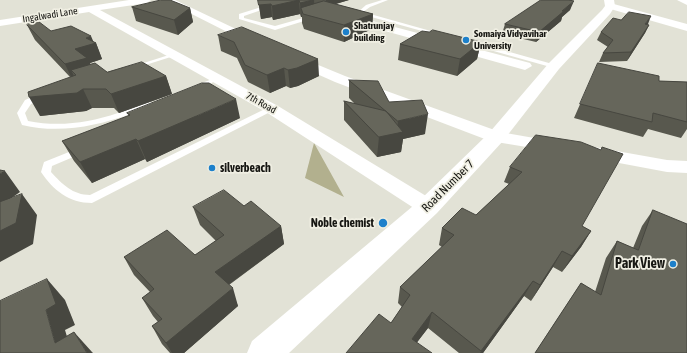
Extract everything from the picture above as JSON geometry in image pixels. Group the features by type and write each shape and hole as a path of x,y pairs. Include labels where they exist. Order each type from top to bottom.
{"street":[{"name":"Ingalwadi Lane","path":"0,23 147,0"},
{"path":"168,0 227,30 269,48"},
{"path":"682,0 687,2"},
{"path":"610,3 687,28"},
{"name":"Road Number 7","path":"264,353 428,207 496,136 554,66 610,3"},
{"path":"308,6 322,12"},
{"name":"7th Road","path":"89,8 174,55 224,85 272,110 428,207"},
{"path":"336,14 526,66"},
{"path":"283,54 340,79 496,136 667,166 687,167"}],"lane":[{"path":"359,13 364,5 380,0"},
{"path":"359,13 368,6 386,0"},
{"path":"276,5 268,6 241,15 242,19 267,27 276,28 322,12"},
{"path":"359,13 448,37"},
{"path":"463,41 554,66"},
{"path":"128,69 174,55"},
{"path":"188,89 224,85"},
{"path":"52,92 37,96 28,102 21,113 26,123 45,128 70,127 104,121 160,100"},
{"path":"92,146 47,164 46,172 59,188 81,200 92,199 272,110"}],"shaded area":[{"path":"314,143 344,197 305,178"}],"building":[{"path":"161,0 170,0 190,8 174,20 132,7"},
{"path":"258,0 299,0 272,6 271,4 259,5"},
{"path":"299,0 313,0 300,3"},
{"path":"541,0 574,1 539,32 505,24"},
{"path":"324,1 373,14 344,25 303,14 301,8"},
{"path":"629,12 651,16 645,24 649,25 631,52 603,53 613,40 601,32 613,18 621,20"},
{"path":"34,18 51,31 71,26 91,36 86,38 96,43 75,49 87,58 65,64 27,25"},
{"path":"242,27 318,59 297,68 288,70 284,68 267,75 245,65 234,42 218,35"},
{"path":"433,30 481,42 460,59 400,44 422,31 429,32"},
{"path":"142,62 166,76 111,94 106,89 83,89 77,93 29,97 28,92 76,75 71,70 95,63 107,72"},
{"path":"598,63 659,76 659,81 687,82 687,122 653,113 652,122 580,104"},
{"path":"349,80 378,81 389,102 422,100 428,114 398,121"},
{"path":"202,83 209,83 236,99 138,141 136,139 80,162 62,141 130,115 127,113"},
{"path":"344,101 386,111 403,132 379,137"},
{"path":"536,135 581,142 601,150 602,147 623,154 582,226 591,231 572,256 562,251 540,285 533,281 481,351 432,312 412,339 432,353 346,353 379,314 391,323 410,295 400,287 454,235 442,228 462,208 476,215 522,172 510,167"},
{"path":"224,190 244,206 251,201 281,226 215,272 233,288 166,343 152,326 162,319 142,298 154,289 124,257 167,230 195,255 224,235 193,207"},
{"path":"22,194 16,223 0,231 0,202"},
{"path":"653,210 687,224 687,353 535,353 581,283 601,295 617,241 638,250"},
{"path":"47,279 56,304 46,310 55,343 74,332 87,353 0,353 0,301"}],"place":[{"name":"Shatrunjay building","path":"346,32"},
{"name":"Somaiya Vidyavihar University","path":"466,40"},
{"name":"silverbeach","path":"212,168"},
{"name":"Noble chemist","path":"383,223"},
{"name":"Park View","path":"673,264"}]}
